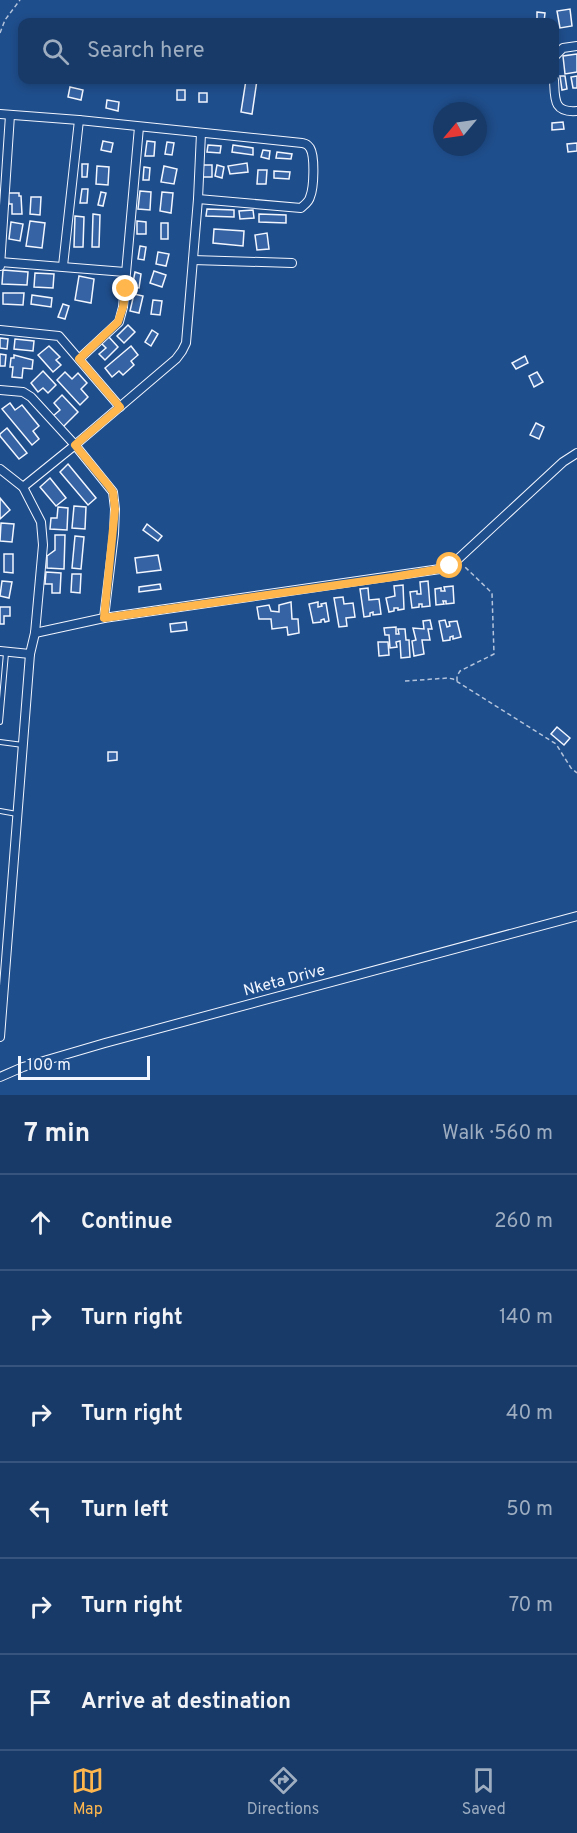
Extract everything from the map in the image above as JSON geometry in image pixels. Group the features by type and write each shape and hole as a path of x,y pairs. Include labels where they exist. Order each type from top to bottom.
{"street":[{"path":"559,52 563,48 577,46"},
{"path":"554,84 556,103 562,110 577,111"},
{"path":"0,114 302,143 310,148 314,158 311,196 301,208 198,199"},
{"path":"0,266 10,115"},
{"path":"63,266 79,120"},
{"path":"79,359 118,322 123,307 139,127"},
{"path":"23,487 120,407 176,359 182,351 186,343 201,133"},
{"path":"193,260 292,263"},
{"path":"0,262 125,272"},
{"path":"0,330 59,336 120,407"},
{"path":"0,390 23,392 31,397 75,445 113,492 114,534 104,618"},
{"path":"35,633 104,618 450,566 563,462 577,453"},
{"path":"0,469 23,487 41,522 43,545 35,633 30,654 0,1038"},
{"path":"3,652 30,654"},
{"name":"Nketa Drive","path":"0,1077 23,1067 105,1043 577,916"},
{"path":"0,917 10,917"}],"lane":[{"path":"0,722 3,652"},
{"path":"0,742 23,745"},
{"path":"0,811 18,814"}],"path":[{"path":"0,33 5,20 20,0"},
{"path":"457,560 492,593 494,654 460,671 457,682"},
{"path":"405,681 448,678 457,682 556,744 571,768 577,773"}],"building":[{"path":"570,9 572,26 560,28 557,11"},
{"path":"537,12 545,13 544,18 537,18"},
{"path":"577,54 577,72 565,74 563,56"},
{"path":"560,76 565,76 567,89 562,90"},
{"path":"577,76 577,88 573,88 571,77"},
{"path":"245,84 256,84 252,114 241,112"},
{"path":"70,87 83,90 81,100 68,97"},
{"path":"177,90 185,90 185,100 177,100"},
{"path":"199,93 207,93 207,102 199,102"},
{"path":"107,100 119,102 118,111 106,108"},
{"path":"563,122 564,129 552,130 552,123"},
{"path":"103,141 113,143 111,152 101,150"},
{"path":"147,141 155,142 154,156 145,156"},
{"path":"167,142 174,143 172,155 165,154"},
{"path":"577,143 577,151 568,152 567,144"},
{"path":"208,145 221,146 220,153 207,152"},
{"path":"233,145 253,148 253,155 232,152"},
{"path":"263,150 270,151 269,159 261,157"},
{"path":"277,152 292,154 291,159 276,158"},
{"path":"247,163 248,172 230,174 228,166"},
{"path":"82,164 88,164 87,177 82,177"},
{"path":"202,165 212,165 212,177 202,177"},
{"path":"217,165 224,167 222,178 215,176"},
{"path":"97,166 109,167 108,185 96,184"},
{"path":"164,166 177,169 174,184 161,182"},
{"path":"144,167 150,168 149,180 143,180"},
{"path":"258,170 267,170 266,184 257,184"},
{"path":"274,171 290,172 289,179 274,178"},
{"path":"82,189 88,189 87,203 80,203"},
{"path":"140,191 151,192 150,210 138,209"},
{"path":"101,192 106,193 103,206 98,205"},
{"path":"162,192 173,193 171,213 160,211"},
{"path":"8,193 19,193 21,196 22,214 12,214 12,204 9,204"},
{"path":"31,197 41,197 40,215 30,214"},
{"path":"207,209 234,210 234,217 206,216"},
{"path":"253,210 254,218 240,219 239,211"},
{"path":"93,214 100,215 99,247 92,247"},
{"path":"259,214 286,215 286,223 259,222"},
{"path":"75,216 84,217 83,247 74,247"},
{"path":"30,221 45,223 42,248 26,246"},
{"path":"137,221 146,222 146,234 137,234"},
{"path":"11,222 23,224 20,241 9,239"},
{"path":"161,223 168,223 168,239 161,239"},
{"path":"214,229 244,231 243,246 213,243"},
{"path":"267,233 269,249 257,250 255,235"},
{"path":"140,246 146,247 144,260 138,259"},
{"path":"158,252 169,254 166,266 156,264"},
{"path":"3,270 28,272 27,285 2,284"},
{"path":"154,271 166,275 162,287 150,283"},
{"path":"135,272 141,274 139,288 132,287"},
{"path":"35,273 54,274 53,288 34,287"},
{"path":"79,276 94,279 91,303 75,300"},
{"path":"3,293 24,293 23,305 3,304"},
{"path":"134,294 143,296 139,313 130,311"},
{"path":"32,295 52,298 51,307 31,304"},
{"path":"153,300 162,301 160,315 151,314"},
{"path":"63,304 69,306 65,319 58,317"},
{"path":"128,325 135,332 124,343 117,336"},
{"path":"152,330 158,334 151,346 145,342"},
{"path":"108,336 118,347 105,360 99,354 106,348 101,343"},
{"path":"0,338 8,339 7,349 0,348"},
{"path":"15,339 34,341 33,351 14,349"},
{"path":"49,346 60,357 56,360 61,365 53,372 38,355"},
{"path":"131,346 138,355 131,361 134,365 123,375 119,371 112,377 105,368"},
{"path":"0,354 6,355 5,366 0,366"},
{"path":"14,355 33,360 32,369 23,368 22,378 12,377 13,367 10,367 11,358 14,358"},
{"path":"525,356 528,363 516,369 512,363"},
{"path":"43,371 56,385 48,393 43,388 38,392 31,383"},
{"path":"65,372 72,379 78,373 87,383 81,389 88,397 80,405 57,380"},
{"path":"537,372 543,382 534,387 529,376"},
{"path":"62,395 78,412 63,427 53,416 60,410 54,403"},
{"path":"10,403 15,410 22,405 39,426 33,431 39,439 32,445 2,409"},
{"path":"536,423 544,427 539,439 530,435"},
{"path":"7,428 27,453 19,459 0,436"},
{"path":"68,464 96,498 88,505 60,472"},
{"path":"50,478 66,498 56,506 40,487"},
{"path":"0,498 10,510 0,519"},
{"path":"74,506 86,507 85,529 72,528"},
{"path":"58,507 68,508 67,530 50,529 51,518 57,518"},
{"path":"1,523 14,524 12,542 0,541"},
{"path":"147,524 162,536 158,541 143,530"},
{"path":"55,535 65,535 64,569 47,568 47,556 55,550"},
{"path":"75,536 84,537 81,569 72,568"},
{"path":"4,554 13,554 13,573 4,572"},
{"path":"158,555 161,570 137,573 135,558"},
{"path":"46,572 61,573 60,593 52,593 52,584 45,584"},
{"path":"72,574 81,574 80,593 71,592"},
{"path":"2,581 12,582 9,598 0,596"},
{"path":"428,581 430,606 422,607 422,604 419,604 419,607 412,608 410,592 417,591 417,594 421,594 420,582"},
{"path":"160,584 161,589 139,592 139,587"},
{"path":"403,585 404,609 394,608 394,611 389,612 386,598 395,596 394,586"},
{"path":"453,586 454,603 446,604 446,601 443,601 444,604 436,605 435,589 441,588 441,591 445,591 444,587"},
{"path":"368,588 369,600 379,599 381,614 373,615 373,612 370,616 364,617 360,589"},
{"path":"343,597 344,604 353,603 355,617 346,618 347,626 339,627 334,598"},
{"path":"291,602 292,619 298,619 299,633 288,635 287,627 272,629 271,619 259,619 257,607 269,605 271,611 279,612 279,605"},
{"path":"318,602 318,607 326,603 329,621 325,622 324,619 313,623 309,604"},
{"path":"0,607 10,607 10,616 4,616 4,624 0,624"},
{"path":"430,620 432,629 428,629 430,640 422,640 424,654 414,656 412,641 416,640 413,628 424,629 423,621"},
{"path":"445,620 447,627 450,626 449,622 457,621 461,637 453,639 453,636 450,640 443,641 439,621"},
{"path":"186,622 187,630 171,632 170,624"},
{"path":"396,627 396,634 399,634 398,629 405,629 406,640 409,640 410,657 401,658 400,641 396,642 397,647 390,648 389,635 385,635 384,628"},
{"path":"378,642 388,642 389,655 379,656"},
{"path":"557,727 570,738 564,745 551,734"},
{"path":"108,752 117,752 117,760 108,761"}],"route":[{"path":"126,289 118,322 79,359 120,407 75,445 113,492 114,534 104,618 393,577 450,566"}]}
